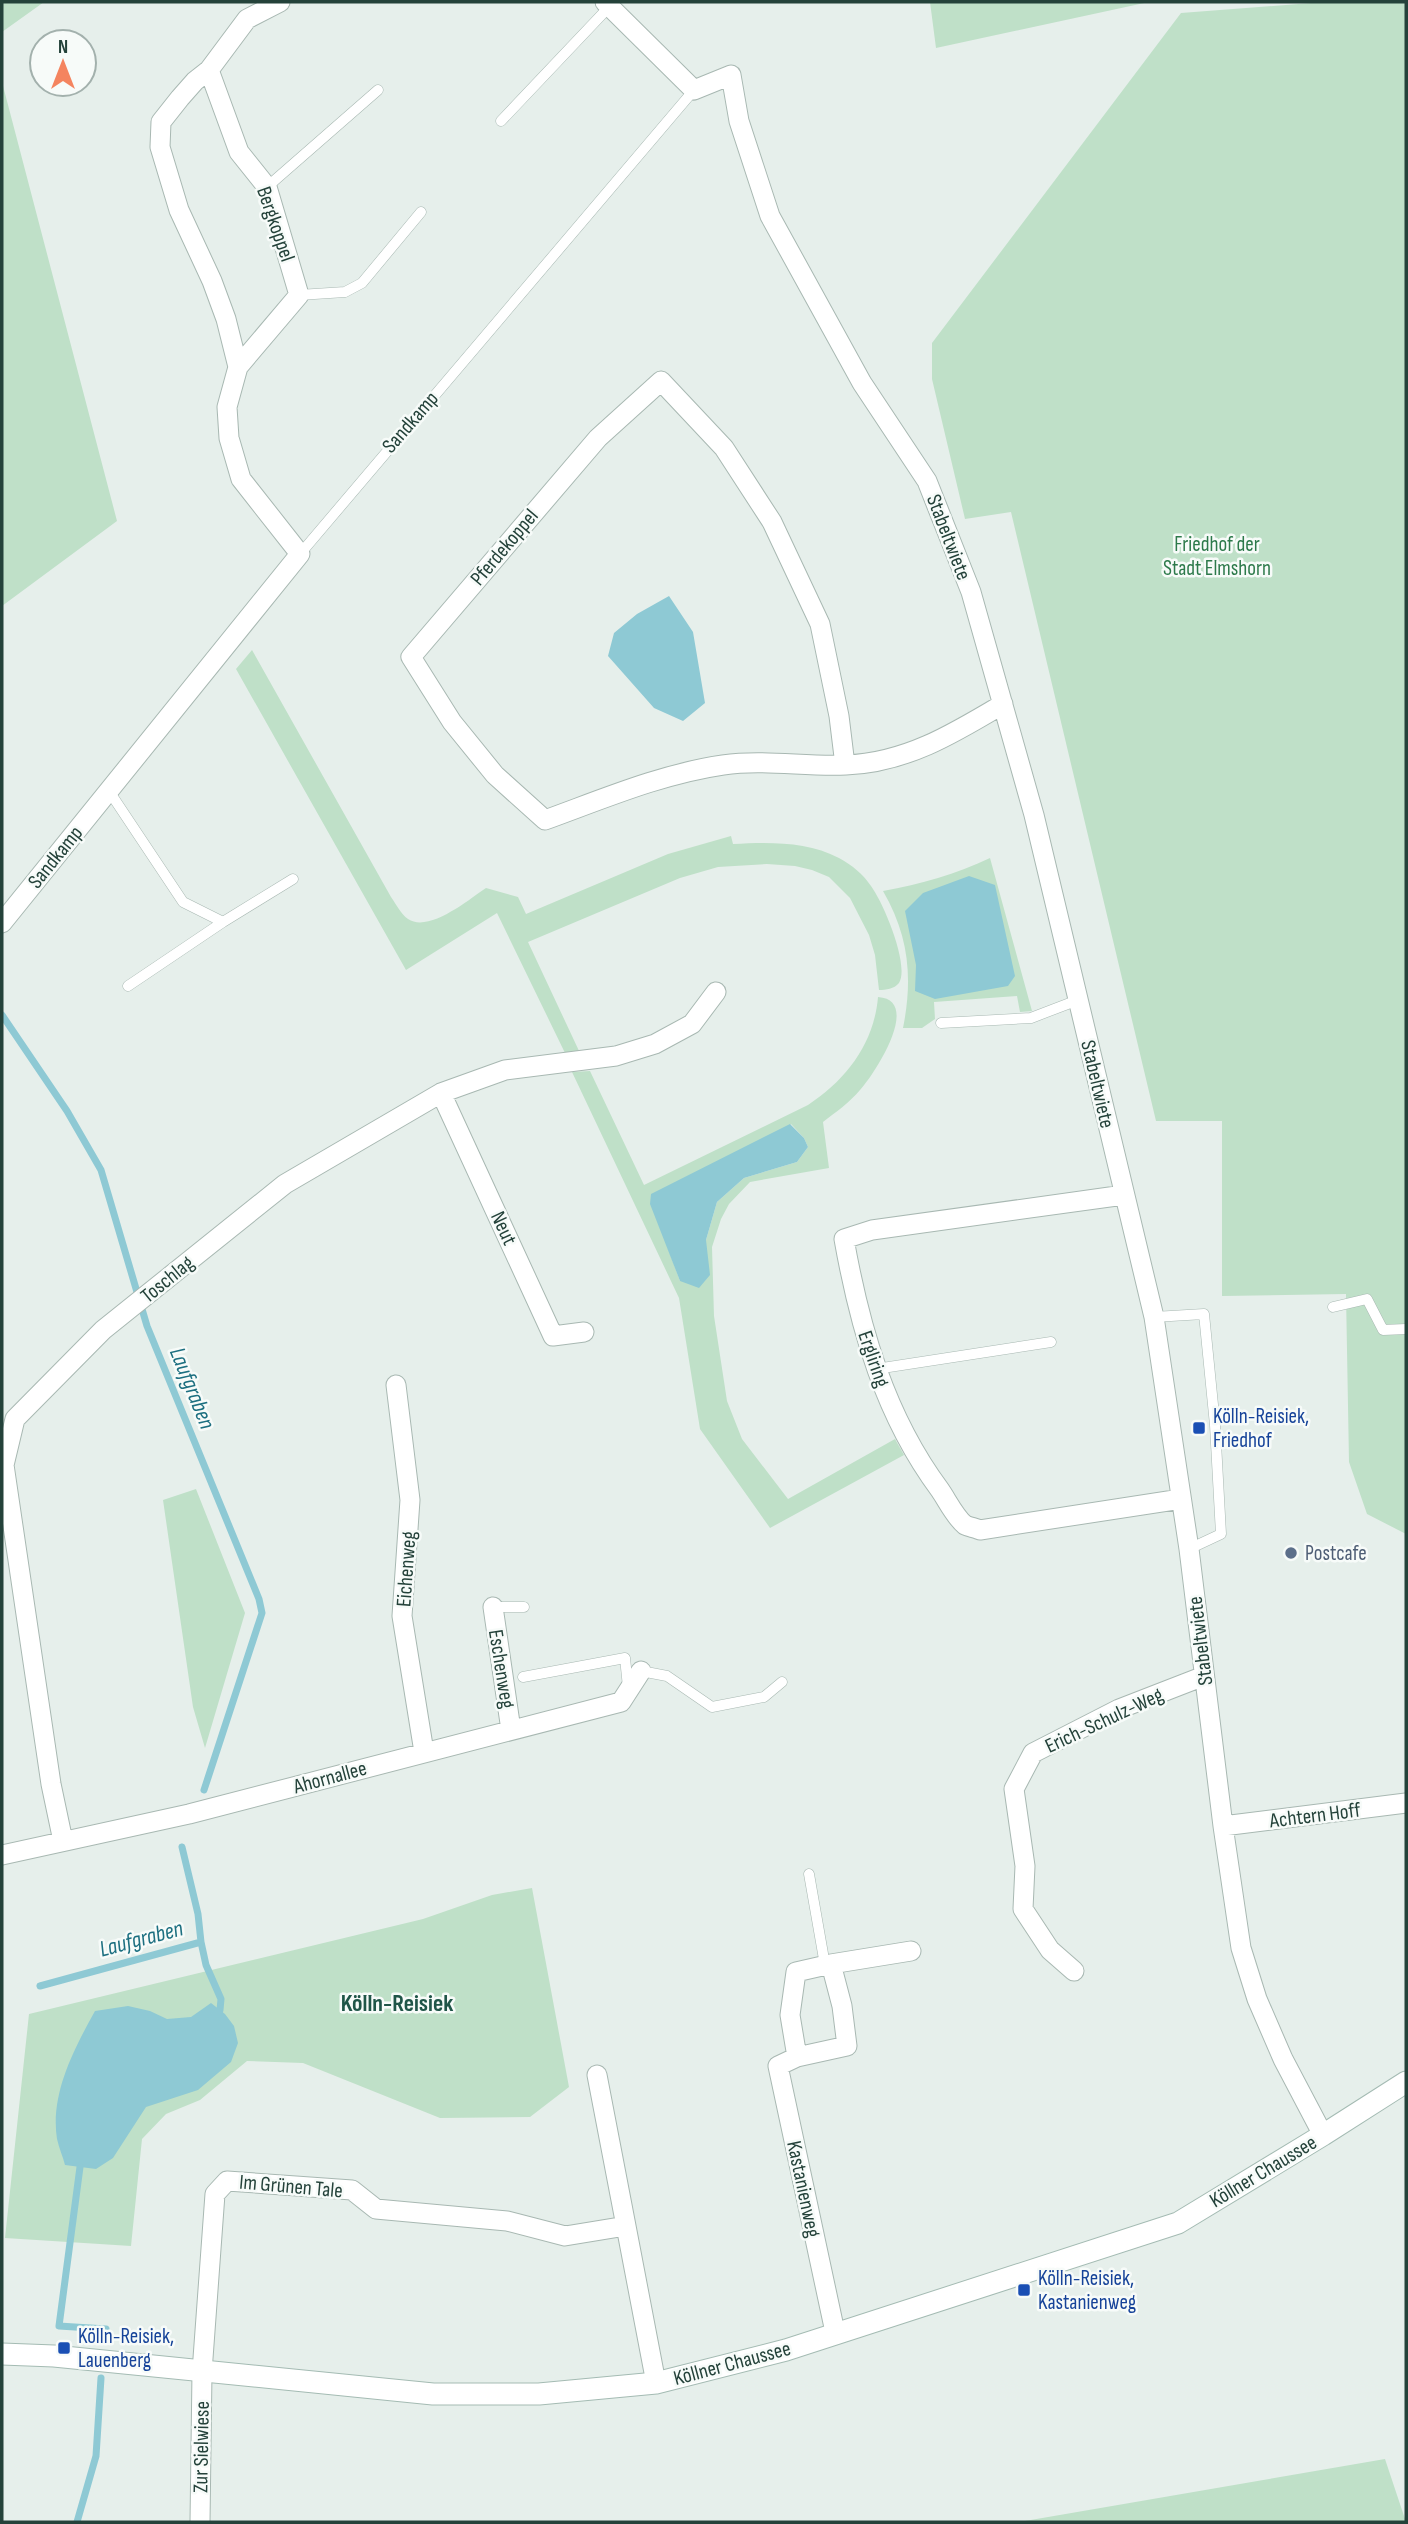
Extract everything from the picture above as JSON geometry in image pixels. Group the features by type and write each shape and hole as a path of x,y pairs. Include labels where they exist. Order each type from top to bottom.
{"street":[{"path":"238,367 226,319 212,281 179,211 159,147 161,122 195,81 209,70 247,19 279,2"},
{"path":"607,5 694,90"},
{"name":"Bergkoppel","path":"209,70 240,152 267,187 299,295"},
{"name":"Sandkamp","path":"694,90 731,75"},
{"name":"Stabeltwiete","path":"731,75 739,121 771,216 862,383 927,481 971,592 1034,815 1154,1317 1189,1549 1241,1948 1257,1999 1283,2059 1323,2136"},
{"path":"299,295 238,367 227,407 229,438 241,479 300,554"},
{"name":"Pferdekoppel","path":"845,765 839,716 820,624 772,522 724,448 661,381 598,438 411,657 452,722 495,775 545,820 683,772 725,764 783,762 845,765 880,762 922,750 1003,704"},
{"name":"Sandkamp","path":"2,923 300,554"},
{"name":"Toschlag","path":"63,1841 51,1784 4,1465 15,1419 103,1330 285,1184 441,1093 505,1070 616,1056 655,1044 692,1024 716,992"},
{"name":"Neut","path":"441,1093 553,1336 584,1332"},
{"name":"Ergliring","path":"1125,1195 872,1230 844,1239 854,1295 876,1369 896,1421 934,1482 966,1525 980,1530 1181,1499"},
{"name":"Eichenweg","path":"396,1385 410,1500 402,1615 424,1752"},
{"name":"Eschenweg","path":"492,1607 511,1730"},
{"name":"Ahornallee","path":"2,1855 182,1815 621,1702 641,1671"},
{"name":"Erich-Schulz-Weg","path":"1074,1971 1050,1950 1023,1909 1025,1866 1014,1789 1033,1754 1119,1709 1205,1676"},
{"name":"Achtern Hoff","path":"1223,1826 1406,1803"},
{"path":"828,1965 842,2006 847,2046 797,2057 790,2015 796,1972 828,1965 911,1951"},
{"name":"Kastanienweg","path":"797,2057 778,2066 835,2332"},
{"path":"597,2075 656,2383"},
{"name":"Köllner Chaussee","path":"2,2354 54,2356 433,2394 539,2394 656,2383 786,2350 1178,2223 1323,2136 1406,2082"},
{"name":"Im Grünen Tale","path":"202,2372 215,2194 228,2181 352,2190 376,2209 506,2221 565,2236 626,2226"},
{"name":"Zur Sielwiese","path":"200,2522 202,2372"}],"lane":[{"path":"501,121 607,5"},
{"path":"267,187 378,90"},
{"name":"Sandkamp","path":"300,554 694,90"},
{"path":"299,295 345,292 362,283 421,212"},
{"path":"109,791 183,902 223,922"},
{"path":"128,986 293,879"},
{"path":"941,1023 1031,1018 1078,1000"},
{"path":"1333,1307 1367,1299 1383,1330 1406,1329"},
{"path":"1154,1317 1204,1314 1215,1425 1221,1534 1189,1549"},
{"path":"876,1369 1051,1342"},
{"path":"492,1607 524,1607"},
{"path":"523,1677 625,1658 628,1691"},
{"path":"641,1671 667,1676 712,1707 764,1697 782,1682"},
{"path":"809,1874 828,1965"}],"green space":[{"path":"2,2 44,2 2,32"},
{"path":"930,2 1149,2 936,48"},
{"name":"Friedhof der Stadt Elmshorn","path":"1324,2 1406,2 1406,1534 1367,1514 1349,1462 1346,1294 1222,1296 1222,1121 1156,1121 1011,512 965,519 932,379 932,343 1181,13"},
{"path":"2,82 117,521 2,606"},
{"path":"252,650 391,897 408,919 427,922 437,919 486,888 518,897 526,914 668,854 731,836 733,844 773,843 814,848 839,858 857,870 876,894 894,934 901,962 899,983 892,988 879,990 875,955 869,935 850,898 829,877 795,866 767,864 718,867 680,878 528,942 580,1053 565,1053 497,913 406,970 236,669"},
{"path":"990,858 1032,1011 1020,1012 1017,996 934,1002 935,1019 922,1028 903,1028 908,992 906,958 898,924 883,891 938,878"},
{"path":"878,997 891,1001 896,1011 896,1024 884,1055 867,1082 823,1122 829,1168 750,1182 729,1204 721,1219 712,1247 714,1316 727,1401 742,1439 788,1499 895,1439 904,1455 770,1528 700,1429 679,1298 572,1072 590,1071 644,1185 808,1105 822,1095 856,1059 871,1030","holes":["791,1124 804,1138 808,1147 797,1162 744,1178 717,1202 706,1240 680,1281 666,1243"]},
{"path":"196,1489 245,1613 205,1748 193,1707 163,1500"},
{"path":"532,1888 569,2087 530,2117 440,2118 303,2063 247,2061 200,2100 166,2114 142,2139 131,2246 5,2238 29,2014 423,1919 492,1895"},
{"path":"1385,2459 1406,2522 1019,2522"}],"water":[{"path":"669,596 693,632 705,703 683,721 654,708 608,656 614,633 637,614"},
{"path":"969,876 995,885 1015,976 1008,986 935,999 915,991 916,965 905,911 923,893"},
{"path":"790,1124 804,1138 808,1147 797,1162 744,1178 717,1202 706,1240 710,1275 699,1288 680,1281 650,1204 651,1194"},
{"path":"211,2003 225,2014 234,2026 238,2043 231,2062 198,2090 146,2107 113,2158 96,2169 65,2165 57,2139 60,2089 72,2056 95,2011 128,2006 150,2011 167,2019 191,2017"}],"waterway":[{"name":"Laufgraben","path":"2,1015 67,1111 101,1170 147,1326 259,1599 262,1613 204,1790"},
{"name":"Laufgraben","path":"40,1986 201,1942 198,1914 182,1847"},
{"path":"201,1942 206,1965 221,1999 220,2010"},
{"path":"80,2167 59,2326 106,2329 105,2337"},
{"path":"77,2522 96,2456 101,2378"}],"place":[{"name":"Kölln-Reisiek, Friedhof","path":"1199,1428"},
{"name":"Postcafe","path":"1291,1553"},
{"name":"Kölln-Reisiek, Kastanienweg","path":"1024,2290"},
{"name":"Kölln-Reisiek, Lauenberg","path":"64,2348"}],"district":[{"name":"Kölln-Reisiek","path":"397,2003"}]}
